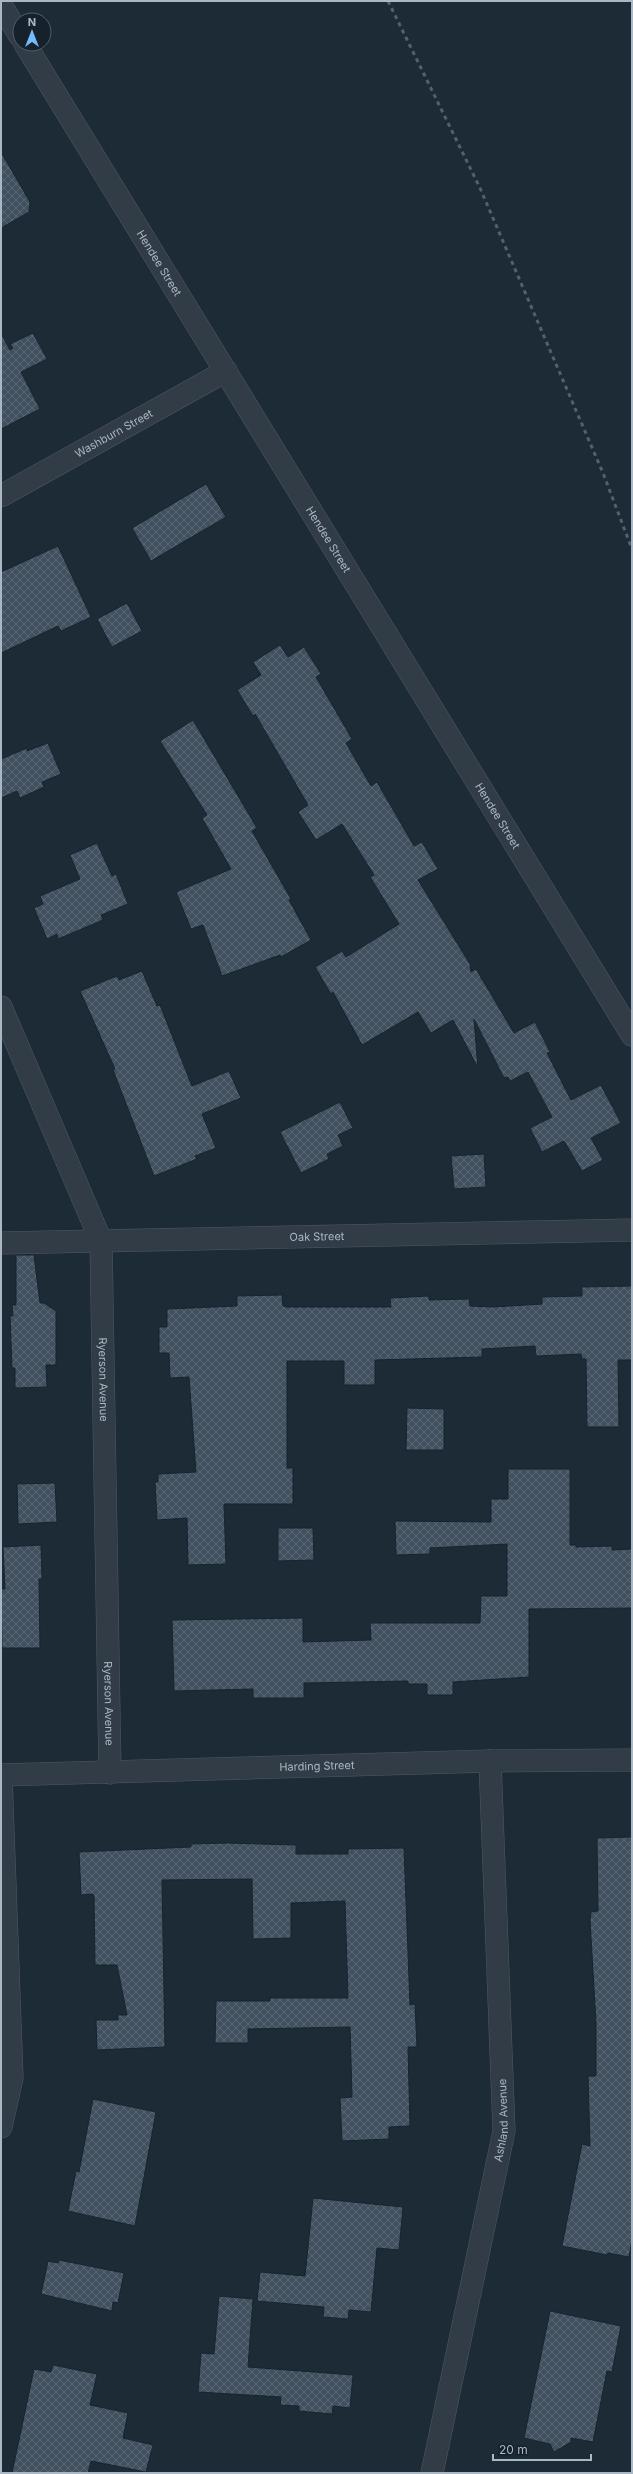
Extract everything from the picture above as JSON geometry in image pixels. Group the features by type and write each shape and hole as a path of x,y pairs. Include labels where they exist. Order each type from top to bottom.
{"street":[{"path":"1,5 12,23"},
{"name":"Hendee Street","path":"30,52 632,1035"},
{"name":"Washburn Street","path":"1,496 226,371"},
{"name":"Ryerson Avenue","path":"1,1007 101,1241 110,1773"},
{"name":"Oak Street","path":"1,1243 632,1230"},
{"name":"Harding Street","path":"1,1775 490,1761 632,1760"},
{"name":"Ashland Avenue","path":"432,2473 504,2131 490,1761"},
{"path":"1,1775 12,2078 1,2127"}],"building":[{"path":"1,152 30,202 29,212 1,228"},
{"path":"1,333 10,350 13,348 10,344 33,333 47,359 21,372 40,409 1,429"},
{"path":"206,484 226,517 151,561 132,528"},
{"path":"58,546 91,617 61,631 58,626 1,653 1,572"},
{"path":"127,603 142,631 112,647 97,619"},
{"path":"280,645 288,657 304,647 321,674 316,677 352,739 346,743 371,786 377,782 414,846 422,842 438,869 418,880 470,964 471,972 476,969 514,1033 535,1022 550,1052 547,1053 571,1100 601,1085 621,1123 591,1138 603,1160 582,1171 564,1141 542,1152 530,1128 552,1117 528,1072 510,1081 508,1077 504,1078 474,1019 478,1068 453,1020 431,1033 418,1012 362,1045 333,992 331,994 315,967 342,951 346,957 399,924 370,877 374,875 342,824 316,840 298,812 308,805 255,714 253,716 237,690 261,675 253,662"},
{"path":"193,720 257,828 252,831 291,899 289,900 311,940 281,957 280,955 222,976 203,925 191,929 176,892 231,869 202,818 207,815 160,741"},
{"path":"48,743 61,774 42,782 44,787 20,798 17,791 1,798 1,759 27,748 27,751"},
{"path":"97,843 112,876 116,874 128,904 101,915 103,920 58,939 57,934 47,939 34,908 43,904 40,896 80,879 70,855"},
{"path":"142,971 157,1006 160,1005 192,1086 229,1071 241,1098 202,1114 216,1148 195,1156 197,1159 154,1176 113,1070 115,1069 80,991 117,976 119,980"},
{"path":"340,1102 353,1128 338,1135 343,1146 327,1154 329,1159 301,1173 280,1132"},
{"path":"484,1154 486,1187 454,1189 451,1156"},
{"path":"16,1255 34,1255 40,1303 44,1303 56,1311 56,1365 46,1365 47,1387 15,1388 15,1368 12,1368 10,1316 13,1316 12,1305 16,1305"},
{"path":"632,1286 632,1360 618,1360 619,1427 587,1427 586,1359 582,1359 581,1354 536,1356 535,1346 482,1349 482,1357 375,1360 375,1385 344,1385 344,1361 287,1361 287,1468 293,1468 293,1504 224,1504 226,1564 188,1565 187,1518 157,1520 155,1482 158,1482 158,1474 196,1472 189,1377 170,1378 169,1353 159,1353 159,1327 167,1327 167,1309 237,1306 237,1296 282,1295 283,1306 286,1307 391,1307 390,1298 429,1296 429,1300 469,1299 470,1306 493,1307 542,1304 542,1297 582,1296 582,1287"},
{"path":"407,1408 444,1409 444,1450 406,1450"},
{"path":"508,1469 570,1469 570,1545 576,1545 576,1547 612,1546 612,1550 632,1549 632,1608 529,1609 529,1677 453,1682 453,1695 427,1695 427,1684 408,1684 408,1681 304,1683 304,1698 253,1698 253,1689 174,1691 172,1620 303,1618 303,1642 371,1640 370,1623 480,1623 481,1596 507,1596 507,1544 430,1548 430,1554 396,1555 395,1521 491,1522 491,1499 508,1499"},
{"path":"55,1483 57,1522 18,1524 17,1484"},
{"path":"278,1528 313,1528 314,1560 278,1561"},
{"path":"41,1545 42,1579 39,1579 40,1648 2,1648 1,1589 5,1589 3,1547"},
{"path":"632,1837 632,2239 629,2257 608,2253 607,2255 562,2246 582,2144 590,2146 588,2076 596,2076 596,2023 590,1920 591,1912 598,1911 597,1838"},
{"path":"227,1843 296,1845 296,1854 348,1854 348,1849 404,1848 410,2005 415,2004 417,2047 408,2047 410,2126 389,2127 389,2139 342,2141 340,2098 352,2097 350,2027 248,2029 248,2043 215,2043 216,2001 270,2001 270,1998 348,1998 345,1901 291,1903 291,1938 253,1939 252,1879 162,1880 165,2047 97,2050 96,2020 118,2020 118,2015 127,2015 117,1965 95,1965 94,1896 93,1894 81,1895 79,1852 191,1847 191,1844"},
{"path":"93,2099 156,2112 135,2226 68,2211 76,2171 79,2172"},
{"path":"313,2198 403,2207 399,2250 377,2248 371,2312 349,2310 348,2319 323,2317 324,2307 257,2301 260,2272 305,2276"},
{"path":"59,2260 124,2273 118,2303 113,2302 112,2311 41,2294 48,2261 58,2263"},
{"path":"219,2296 253,2299 248,2367 353,2375 350,2408 333,2406 332,2414 299,2411 299,2406 280,2405 281,2397 198,2392 201,2353 214,2354"},
{"path":"550,2311 621,2326 612,2372 607,2371 593,2442 571,2438 571,2442 554,2452 550,2444 524,2438"},
{"path":"53,2365 97,2374 90,2405 128,2413 123,2438 153,2445 146,2472 91,2461 88,2473 12,2473 34,2369 51,2372"}],"railway":[{"path":"388,1 480,188 603,473 632,549"}]}
